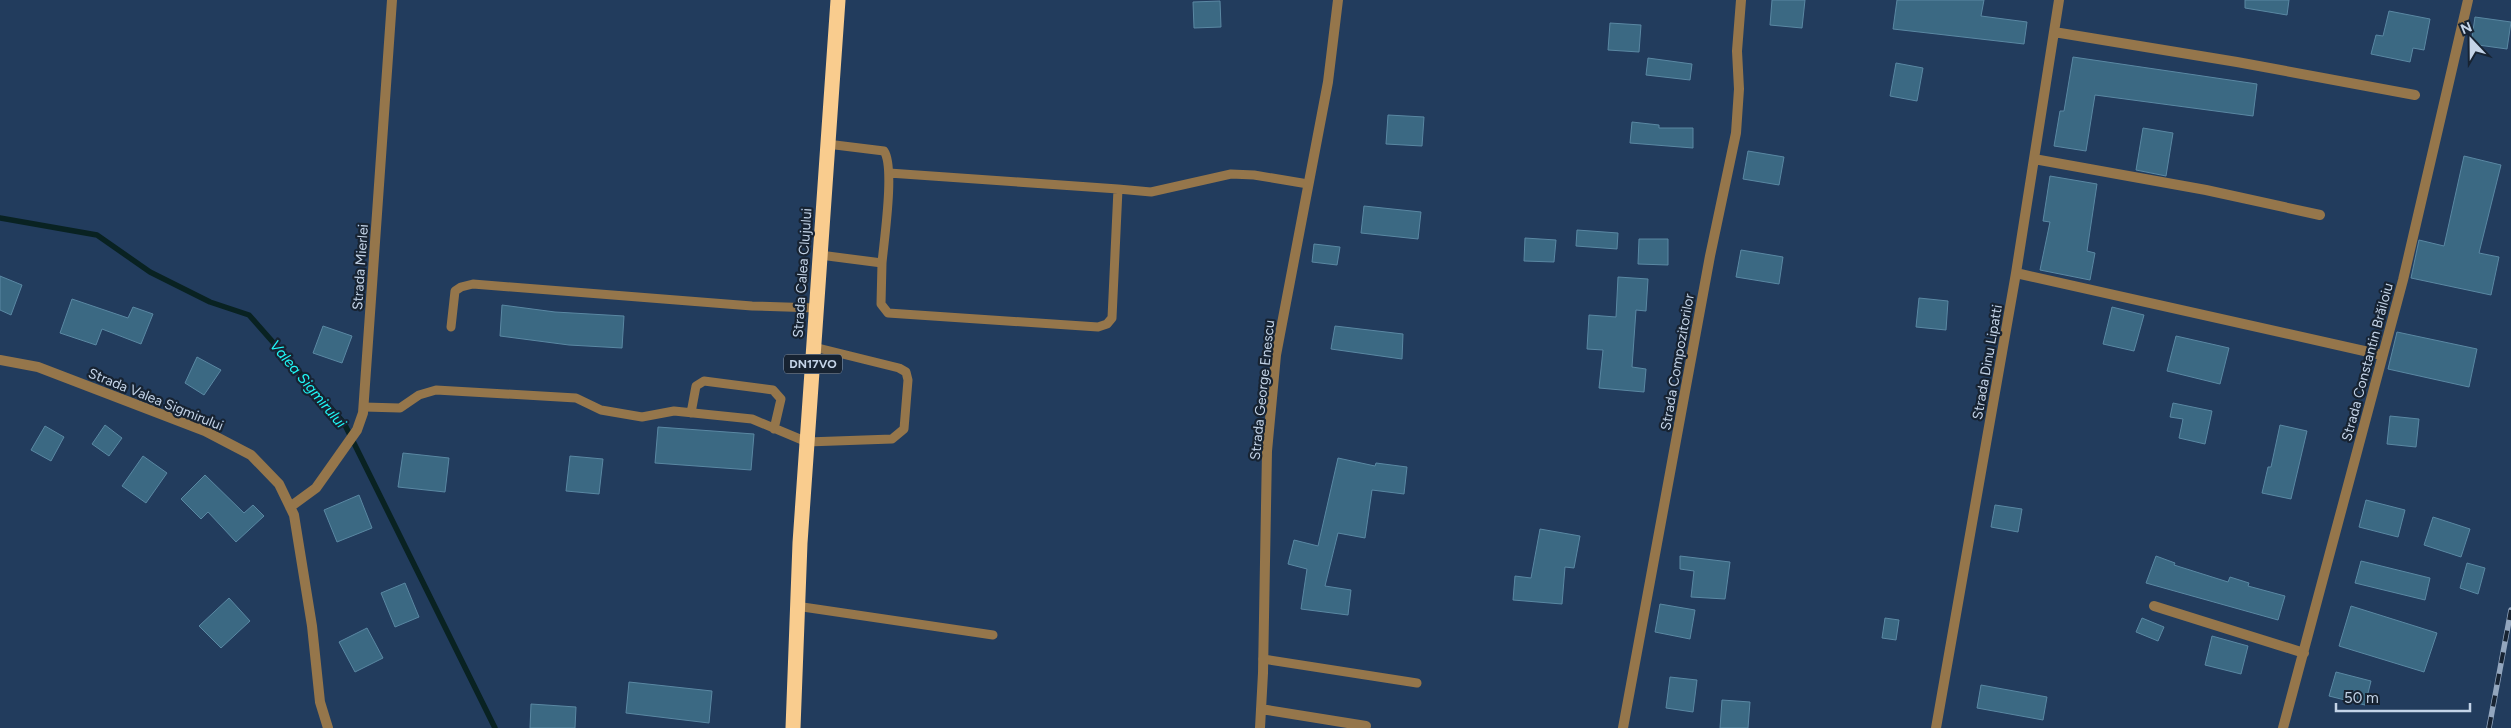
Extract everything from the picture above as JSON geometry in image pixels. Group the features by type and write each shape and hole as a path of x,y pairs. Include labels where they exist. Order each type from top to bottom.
{"highway":[{"name":"Strada Calea Clujului","path":"793,728 796,606 838,0"}],"street":[{"name":"Strada Mierlei","path":"290,507 316,488 357,430 364,407 392,0"},
{"name":"Strada George Enescu","path":"1260,728 1269,432 1276,355 1328,82 1338,0"},
{"name":"Strada Compozitorilor","path":"1623,728 1710,256 1736,133 1739,89 1737,51 1741,0"},
{"name":"Strada Dinu Lipatti","path":"1936,728 2016,274 2059,0"},
{"name":"Strada Constantin Brăiloiu","path":"2283,728 2406,271 2468,0"},
{"path":"2054,32 2238,62 2415,95"},
{"path":"2034,159 2206,190 2320,216"},
{"path":"2016,274 2382,355"},
{"name":"Strada Valea Sigmirului","path":"0,360 38,367 205,431 251,455 279,484 294,515 312,626 320,702 328,728"},
{"path":"2154,606 2304,653"},
{"path":"1261,710 1366,726"}],"lane":[{"path":"828,144 884,151 888,157 889,173 882,263 881,304 888,313 1098,327 1107,324 1112,318 1118,189"},
{"path":"889,173 1150,192 1231,174 1254,175 1308,184"},
{"path":"820,255 882,263"},
{"path":"451,327 455,291 461,287 473,284 752,306 817,308"},
{"path":"364,407 400,408 419,396 436,390 576,398 601,410 642,417 674,411 752,419 807,442 892,439 904,429 908,380 906,372 899,368 814,348"},
{"path":"691,413 696,386 704,381 773,390 780,399 774,429"},
{"path":"796,606 993,635"},
{"path":"1263,658 1417,683"}],"building":[{"path":"1772,0 1805,0 1802,28 1770,25"},
{"path":"1897,0 1984,0 1981,16 2027,22 2024,44 1893,29"},
{"path":"2245,0 2289,0 2287,15 2245,8"},
{"path":"1220,1 1221,27 1194,28 1193,2"},
{"path":"2389,11 2430,19 2424,50 2413,48 2410,62 2371,54 2376,35 2383,36"},
{"path":"2475,17 2511,22 2507,49 2471,44"},
{"path":"1610,23 1641,25 1639,52 1608,50"},
{"path":"2073,57 2257,84 2253,116 2095,95 2086,151 2054,146 2060,111 2064,111"},
{"path":"1648,58 1692,64 1690,80 1646,75"},
{"path":"1896,63 1923,68 1917,101 1890,96"},
{"path":"1388,115 1424,117 1422,146 1386,144"},
{"path":"1632,122 1659,125 1659,128 1693,128 1693,148 1630,143"},
{"path":"2143,128 2173,133 2166,176 2136,170"},
{"path":"1748,151 1784,157 1779,185 1743,179"},
{"path":"2464,156 2501,165 2479,253 2499,257 2491,295 2411,278 2419,240 2444,246"},
{"path":"2050,176 2097,184 2087,251 2095,253 2090,280 2040,270 2050,222 2043,221"},
{"path":"1364,206 1421,212 1418,239 1361,233"},
{"path":"1577,230 1618,233 1617,249 1576,246"},
{"path":"1525,238 1556,240 1554,262 1524,261"},
{"path":"1639,239 1668,239 1668,265 1638,264"},
{"path":"1314,244 1340,247 1337,265 1312,262"},
{"path":"1741,250 1783,257 1779,284 1736,277"},
{"path":"0,276 22,285 11,315 0,310"},
{"path":"1618,277 1648,279 1646,311 1636,310 1632,367 1646,369 1644,392 1599,388 1603,350 1587,349 1589,315 1616,317"},
{"path":"1919,298 1948,301 1946,330 1916,327"},
{"path":"72,299 128,318 133,307 153,314 141,344 102,329 96,345 60,333"},
{"path":"502,305 555,312 624,316 622,348 569,345 500,336"},
{"path":"2112,307 2144,315 2134,351 2103,344"},
{"path":"323,326 352,336 342,363 313,353"},
{"path":"1335,326 1403,334 1402,359 1331,349"},
{"path":"2397,332 2477,349 2469,387 2388,369"},
{"path":"2176,336 2229,348 2220,384 2167,371"},
{"path":"197,357 221,370 204,395 185,383"},
{"path":"2173,403 2212,411 2205,444 2179,438 2183,419 2170,417"},
{"path":"2390,416 2419,419 2416,447 2387,444"},
{"path":"105,425 122,438 109,456 92,444"},
{"path":"2280,425 2307,431 2291,499 2262,493 2268,467 2271,467"},
{"path":"45,426 64,437 51,461 31,450"},
{"path":"658,427 754,434 751,470 655,463"},
{"path":"403,453 449,458 445,492 398,487"},
{"path":"143,456 167,473 146,503 122,486"},
{"path":"570,456 603,459 599,494 566,491"},
{"path":"1338,458 1375,466 1376,463 1407,467 1404,494 1372,490 1365,538 1338,533 1325,586 1351,590 1348,615 1301,609 1307,569 1288,564 1294,540 1318,546"},
{"path":"205,475 244,513 253,505 264,516 236,542 208,512 201,519 181,499"},
{"path":"359,495 372,528 337,542 324,510"},
{"path":"2366,500 2405,510 2398,537 2359,527"},
{"path":"1995,505 2022,509 2018,532 1991,527"},
{"path":"2433,517 2470,529 2461,557 2424,545"},
{"path":"1540,529 1580,536 1574,568 1565,567 1562,604 1513,600 1515,576 1531,578"},
{"path":"1680,556 1730,562 1725,599 1691,597 1694,571 1680,569"},
{"path":"2156,556 2175,563 2174,565 2228,582 2230,577 2249,583 2248,586 2285,596 2278,620 2146,583"},
{"path":"2361,561 2430,578 2425,600 2355,583"},
{"path":"2467,563 2485,568 2478,594 2460,588"},
{"path":"405,583 419,617 395,627 381,593"},
{"path":"229,598 250,621 221,648 199,626"},
{"path":"1660,604 1695,610 1690,639 1655,632"},
{"path":"2351,606 2437,633 2424,672 2339,646"},
{"path":"1885,618 1899,620 1896,640 1882,638"},
{"path":"2142,618 2164,627 2158,641 2136,632"},
{"path":"367,628 383,658 355,672 339,642"},
{"path":"2212,636 2248,646 2241,674 2205,665"},
{"path":"2336,672 2371,681 2365,705 2329,696"},
{"path":"1670,677 1697,680 1693,712 1666,708"},
{"path":"629,682 712,691 709,723 626,713"},
{"path":"1981,685 2047,697 2043,720 1977,708"},
{"path":"1722,700 1750,702 1748,728 1720,728"},
{"path":"531,704 576,707 575,728 530,728"}],"waterway":[{"name":"Valea Sigmirului","path":"0,218 97,235 150,272 210,302 249,315 344,423 495,728"}],"railway":[{"path":"2489,728 2511,610"}]}
